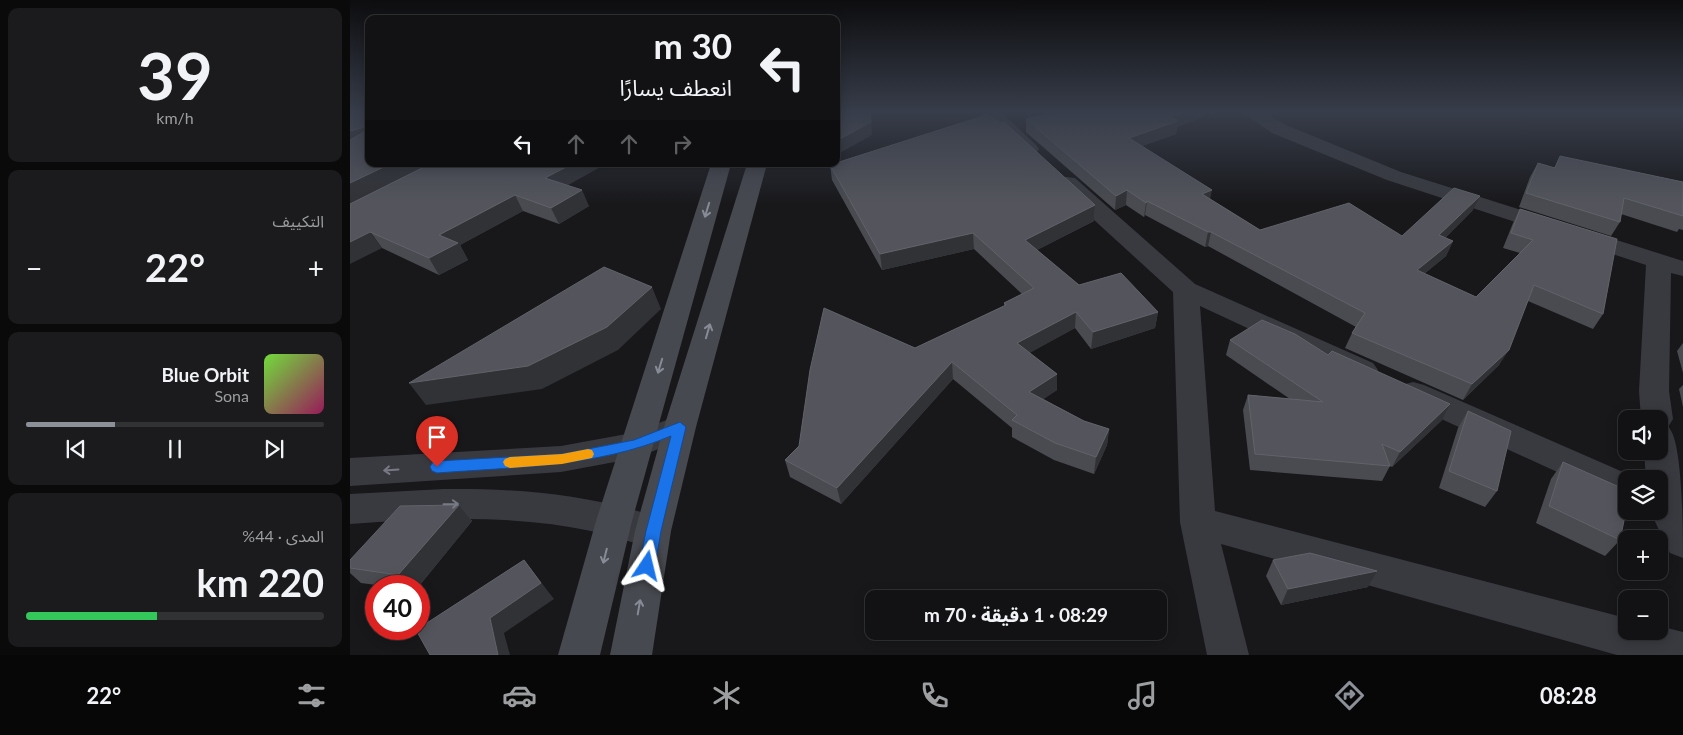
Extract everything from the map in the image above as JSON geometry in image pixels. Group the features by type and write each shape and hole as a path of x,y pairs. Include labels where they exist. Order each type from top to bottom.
{"street":[{"path":"1024,143 1186,290 1618,484"},
{"path":"1310,143 1394,176 1671,266 1654,391 1656,410"},
{"path":"579,655 614,521 720,167"},
{"path":"631,655 653,531 680,427 756,167"},
{"path":"1186,290 1198,522 1228,655"},
{"path":"350,472 562,459 636,445 680,427"},
{"path":"1662,460 1669,506 1683,542"},
{"path":"350,509 415,504 494,504 577,513 653,531"},
{"path":"1198,522 1683,653"}],"building":[{"path":"350,143 365,143 365,167 384,167 350,183"},
{"path":"900,143 1027,143 1095,205 1025,240 1079,285 1121,273 1158,312 1093,332 1076,312 1017,343 1057,374 1029,392 1084,421 1109,429 1096,457 1055,443 1012,420 1017,415 952,362 837,488 785,460 799,446 810,370 824,308 915,348 1006,305 1004,303 1034,288 973,233 880,254 831,167 840,167 840,162"},
{"path":"1054,143 1136,143 1212,190 1202,194 1260,230 1349,203 1402,236 1454,188 1480,196 1439,235 1453,241 1417,270 1476,297 1533,240 1511,233 1520,209 1617,239 1603,314 1534,285 1509,350 1472,384 1352,333 1365,313 1211,232 1147,201 1146,203 1127,190 1116,196"},
{"path":"1560,156 1683,182 1683,216 1624,198 1620,222 1526,193 1538,163 1555,168"},
{"path":"424,167 566,167 545,178 582,190 551,208 515,195 439,235 458,243 429,258 370,232 350,242 350,204"},
{"path":"604,267 652,287 607,327 528,366 409,383"},
{"path":"1262,320 1295,334 1328,355 1332,351 1450,404 1400,452 1382,444 1390,466 1255,454 1248,395 1323,402 1230,340"},
{"path":"1468,411 1511,431 1497,491 1449,471"},
{"path":"1563,462 1618,486 1618,520 1624,520 1622,530 1618,530 1618,539 1549,506"},
{"path":"459,505 398,575 350,568 350,560 400,506"},
{"path":"1310,553 1377,571 1288,589 1273,560"},
{"path":"524,560 541,583 490,618 498,655 430,655 422,640 430,640 430,621"}],"slow traffic":[{"path":"510,462 562,459 588,454"}],"route":[{"path":"437,467 562,459 636,445 680,427 653,531 647,566"}]}
